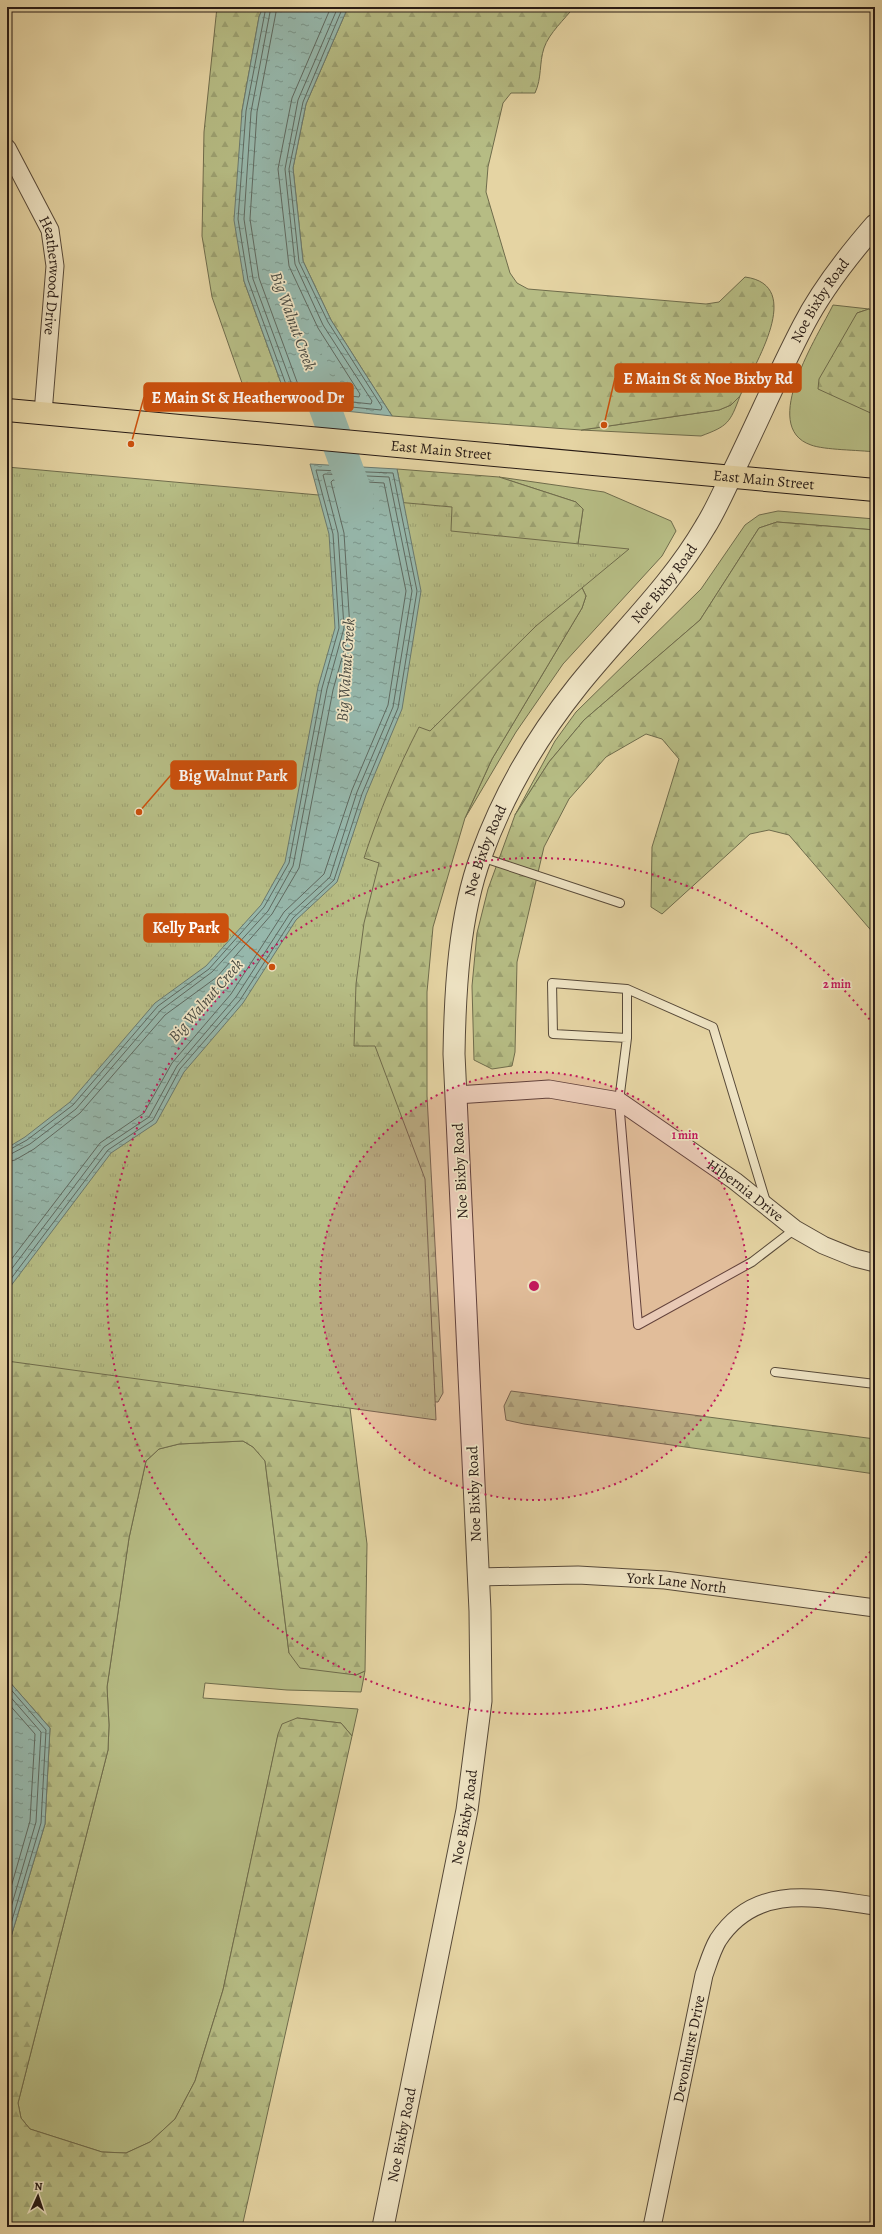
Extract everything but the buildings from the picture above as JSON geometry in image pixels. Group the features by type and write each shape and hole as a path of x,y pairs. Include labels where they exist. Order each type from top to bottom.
{"main road":[{"name":"East Main Street","path":"7,410 875,490"}],"street":[{"name":"Heatherwood Drive","path":"7,148 50,230 55,266 43,413"},
{"name":"Noe Bixby Road","path":"382,2227 468,1802 480,1700 481,1651 454,1054 458,972 467,915 480,857 506,800 547,726 606,651 648,607 680,568 718,506 730,477 804,325 839,269 875,225"},
{"name":"Hibernia Drive","path":"456,1095 548,1089 619,1101 735,1181 768,1209 795,1229 823,1245 855,1258 875,1263"},
{"name":"York Lane North","path":"477,1577 578,1575 664,1580 875,1608"},
{"name":"Devonhurst Drive","path":"652,2227 704,1975 718,1940 743,1913 773,1899 806,1897 875,1906"}],"lane":[{"path":"480,857 620,904"},
{"path":"627,1038 553,1034 552,983 627,989 713,1027 768,1209"},
{"path":"627,989 627,1038 619,1101 638,1325 752,1262 795,1229"},
{"path":"775,1372 875,1384"}],"green space":[{"path":"217,7 263,7 259,17 242,111 244,281 289,405 249,403 212,297 202,236 204,132"},
{"path":"348,7 574,7 546,42 542,54 539,82 535,93 511,93 503,103 488,167 486,192 510,273 517,283 528,289 706,304 719,302 745,277 763,283 772,295 774,310 771,328 764,347 740,396 731,405 719,410 581,430 392,416 331,320 303,261 293,168 306,104"},
{"path":"833,305 869,309 857,313 875,415 875,452 833,449 811,445 796,435 790,420 791,400 797,379 806,357"},
{"path":"869,309 875,311 875,415 818,389 819,379 857,313"},
{"path":"740,396 727,422 723,426 701,436 581,430 719,410 731,405"},
{"path":"7,467 452,507 451,531 629,549 536,626 430,731 419,727 389,791 364,858 379,863 364,923 356,984 354,1046 375,1046 425,1179 436,1420 7,1361"},
{"path":"397,469 499,477 576,502 583,509 574,571 586,596 582,608 492,759 465,818 433,927 427,992 427,1096 443,1393 438,1402 358,1401 350,1408 367,1544 365,1671 356,1675 300,1668 289,1653 265,1461 253,1447 243,1441 179,1444 159,1449 146,1461 129,1538 107,1687 109,1725 108,1750 18,2103 21,2118 30,2129 102,2152 126,2153 150,2142 175,2119 195,2081 223,1990 278,1734 282,1724 297,1718 341,1723 352,1736 242,2227 7,2227 7,1950 45,1824 50,1728 7,1679 7,1291 421,591"},
{"path":"499,477 604,492 671,521 676,531 662,556 563,664 516,732 465,818 492,759 582,608 586,596 574,571 583,509 576,502"},
{"path":"778,511 875,519 875,530 777,522 759,528 700,620 584,720 549,762 515,815 555,741 576,712 701,589 745,525 759,515"},
{"path":"777,522 875,530 875,935 789,835 769,830 750,834 662,914 651,907 652,847 679,759 662,739 646,734 606,757 569,799 544,847 517,962 515,1052 512,1066 492,1069 474,1060 472,986 477,933 488,889 515,815 549,762 584,720 700,620 759,528"},
{"path":"511,1391 875,1439 875,1474 524,1424 506,1420 504,1406"},
{"path":"243,1441 253,1447 265,1460 289,1653 356,1675 365,1671 361,1692 287,1690 205,1683 203,1698 358,1709 352,1736 341,1723 297,1718 278,1735 223,1990 195,2081 175,2119 150,2142 126,2153 102,2152 30,2129 21,2118 18,2103 108,1750 109,1725 107,1687 129,1538 146,1461 159,1449 179,1444"}],"water":[{"path":"263,7 348,7 306,104 293,168 303,261 331,320 392,416 289,405 244,281 234,220 242,111 259,17"},
{"path":"310,464 397,469 421,591 402,709 366,795 337,882 296,920 243,1003 184,1072 156,1123 111,1153 7,1291 7,1148 25,1137 70,1102 155,1003 206,966 261,905 285,862 318,687 335,628 329,534"},
{"path":"7,1679 50,1728 45,1824 7,1950"}],"waterway":[{"name":"Big Walnut Creek","path":"310,367 358,498 357,506"}],"place":[{"name":"E Main St & Noe Bixby Rd","path":"604,425"},
{"name":"E Main St & Heatherwood Dr","path":"131,444"},
{"name":"Big Walnut Park","path":"139,812"},
{"name":"Kelly Park","path":"272,967"}]}
